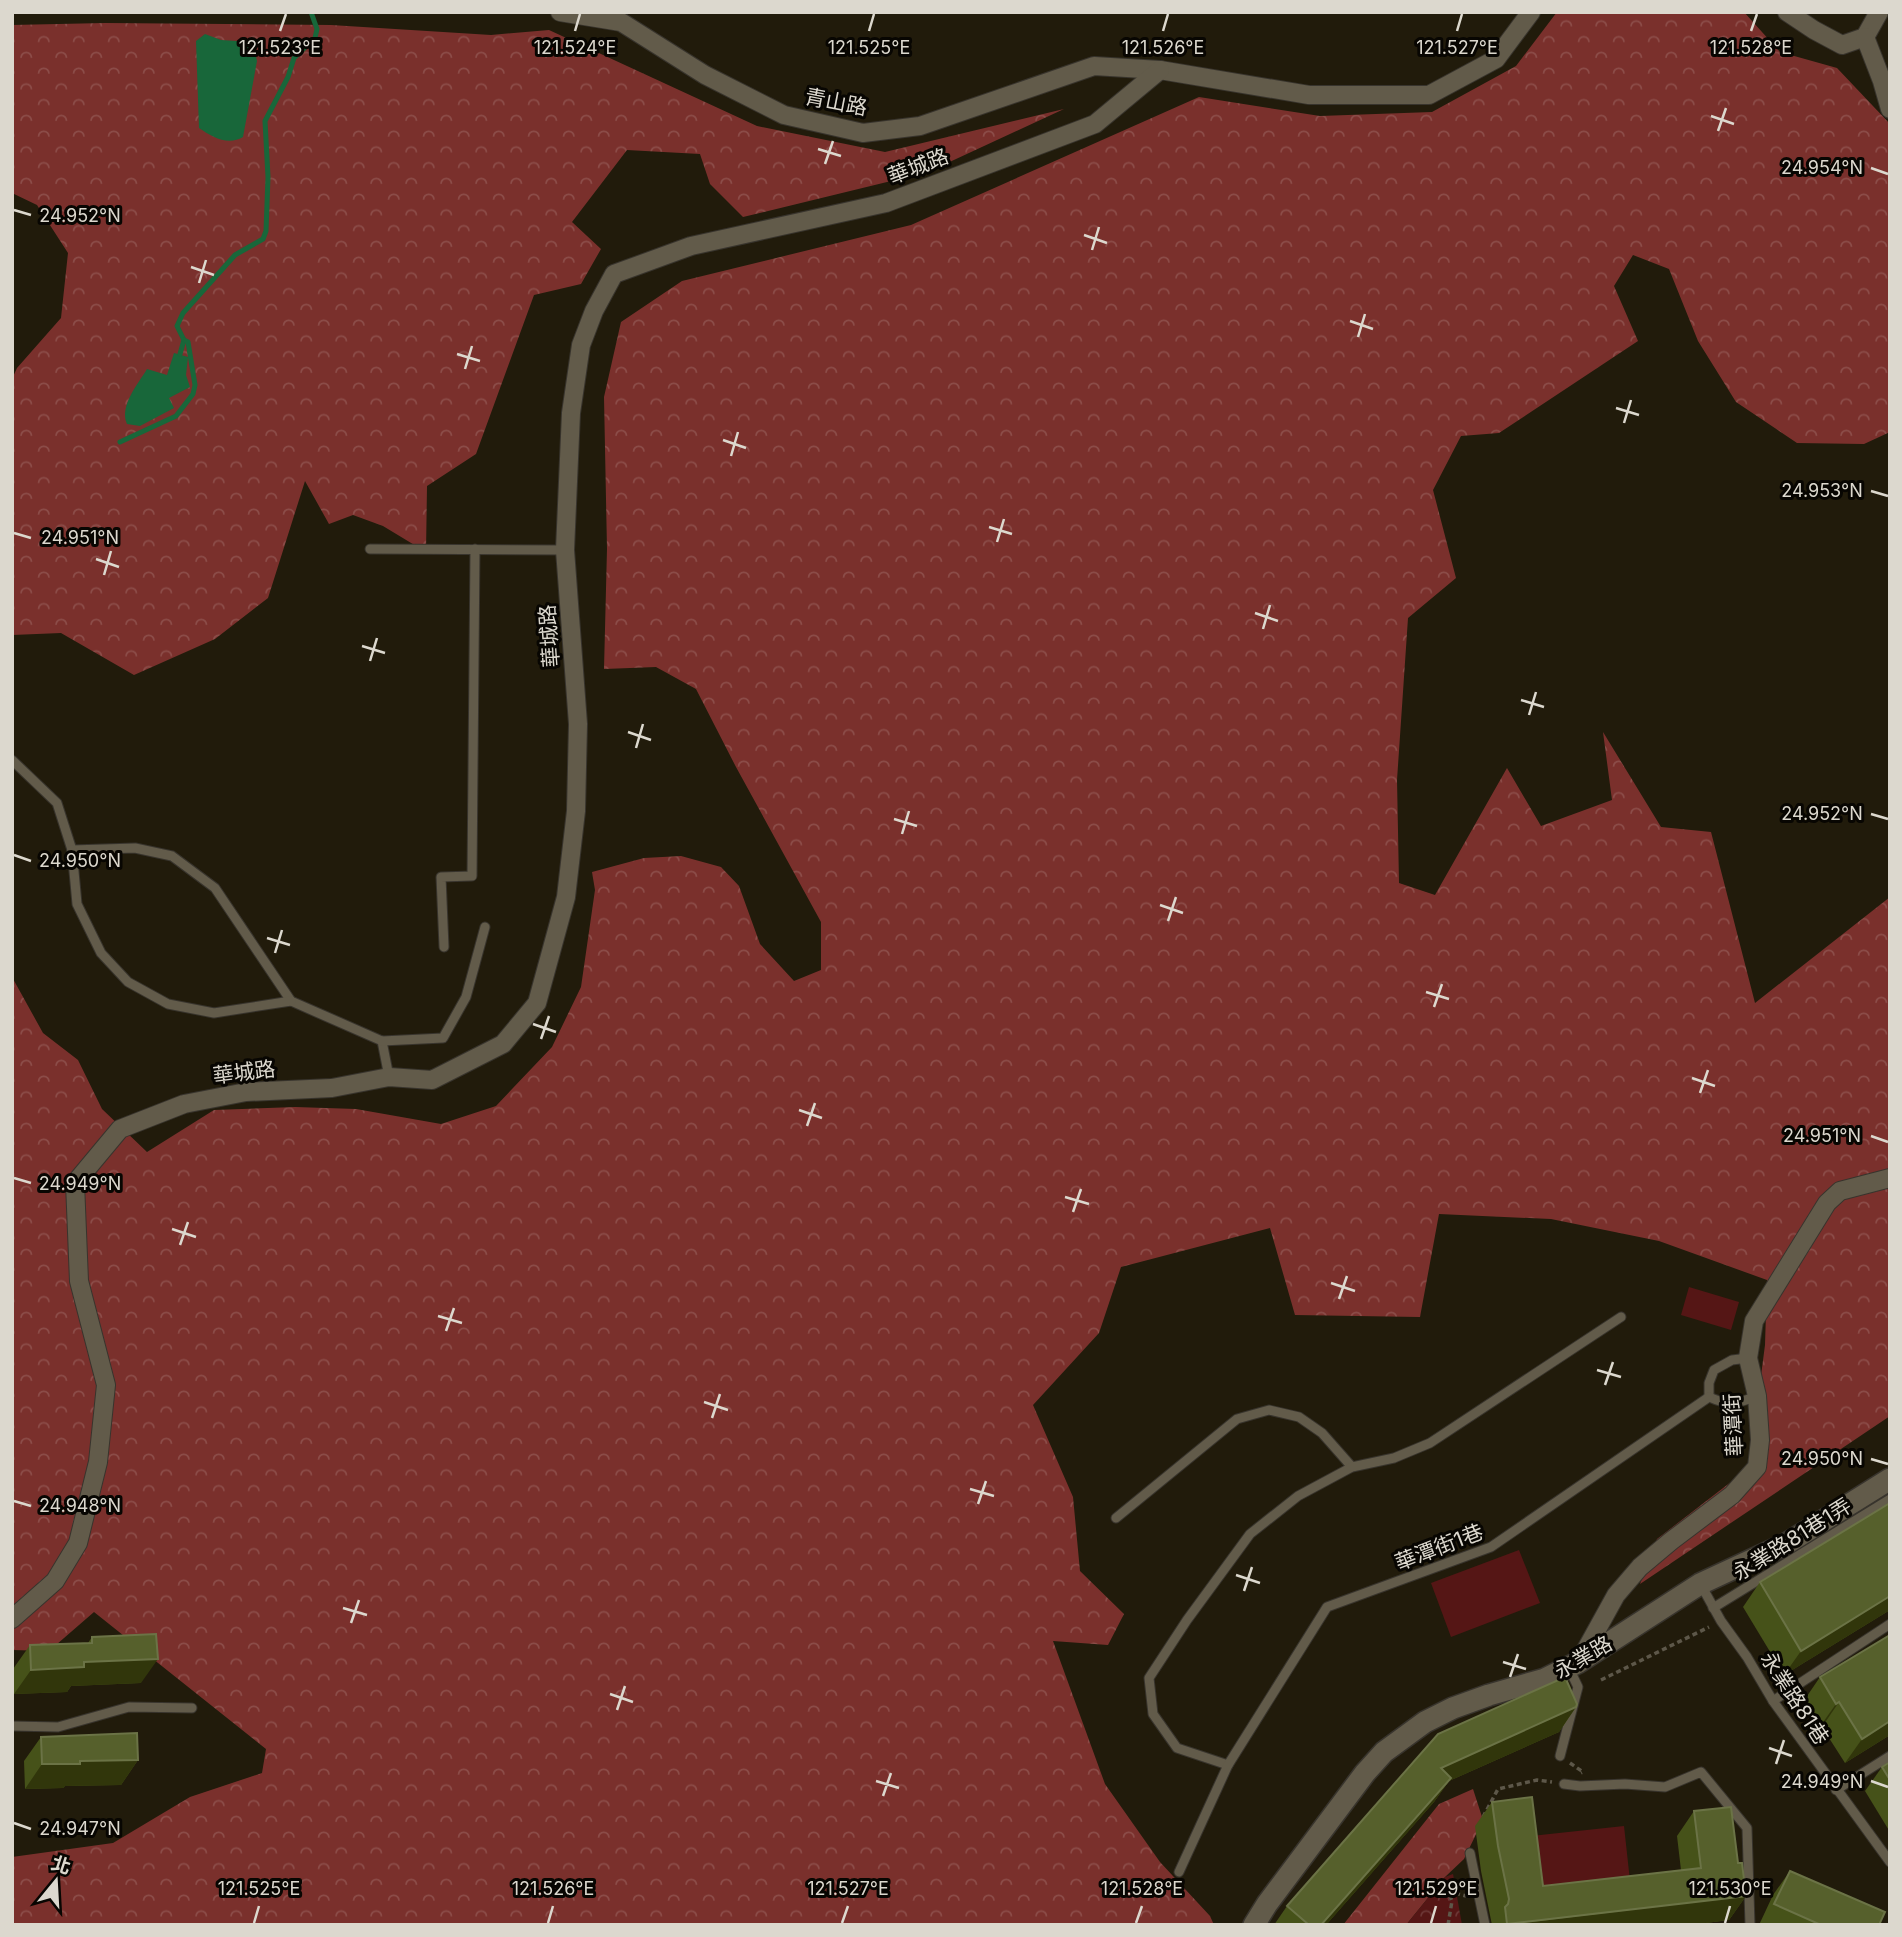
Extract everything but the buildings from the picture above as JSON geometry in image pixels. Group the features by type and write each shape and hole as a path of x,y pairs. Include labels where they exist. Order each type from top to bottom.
{"street":[{"name":"青山路","path":"561,12 621,22 705,75 785,114 863,133 920,126 1094,66 1160,70"},
{"path":"1160,70 1309,95 1429,95 1496,59 1531,12"},
{"path":"1787,12 1842,45 1865,37 1879,12"},
{"path":"1865,37 1890,109"},
{"name":"華城路","path":"12,1619 55,1581 78,1543 98,1462 106,1385 79,1281 75,1183 120,1129 184,1104 246,1092 331,1088 389,1077 432,1080 503,1044 537,1003 566,897 576,811 578,724 565,550 571,413 581,345 594,311 614,274 691,246 887,202 1096,124 1160,70"},
{"name":"華潭街","path":"1574,1665 1616,1595 1640,1567 1732,1495 1757,1467 1760,1440 1756,1396 1748,1358 1754,1321 1827,1203 1840,1191 1890,1178"},
{"name":"永業路","path":"1254,1925 1267,1904 1384,1752 1425,1722 1453,1708 1545,1679 1574,1665 1700,1584 1786,1544 1890,1479"}],"lane":[{"path":"370,549 565,550"},
{"path":"444,947 442,877 472,876 475,549"},
{"path":"12,760 57,803 72,850 77,904 101,953 128,982 168,1004 214,1013 291,1001"},
{"path":"72,850 135,848 172,856 215,888 291,1001 382,1041 443,1038 466,997 485,927"},
{"path":"382,1041 389,1077"},
{"path":"1228,1765 1177,1748 1153,1714 1149,1678 1187,1620 1250,1534 1298,1496 1352,1467 1394,1458 1430,1443 1620,1317"},
{"path":"1748,1358 1732,1360 1714,1370 1709,1383 1709,1397 1723,1404 1739,1403 1756,1396"},
{"name":"華潭街1巷","path":"1179,1872 1228,1765 1327,1607 1491,1548 1709,1397"},
{"path":"1116,1518 1237,1419 1269,1410 1299,1417 1322,1433 1352,1467"},
{"name":"永業路81巷1弄","path":"1713,1608 1890,1499"},
{"name":"永業路81巷","path":"1700,1584 1773,1701 1890,1863"},
{"path":"1773,1701 1890,1624"},
{"path":"1560,1756 1578,1687 1574,1665"},
{"path":"12,1726 58,1727 129,1707 192,1708"},
{"path":"1836,1790 1890,1756"},
{"path":"1564,1784 1665,1787 1702,1772 1747,1828 1750,1925"},
{"path":"1470,1853 1485,1925"}],"path":[{"path":"1601,1680 1721,1621"},
{"path":"1481,1822 1498,1788 1537,1780 1564,1784"},
{"path":"1448,1925 1452,1901 1448,1891 1480,1901"}],"green space":[{"path":"1557,12 1744,12 1780,52 1837,68 1890,124 1890,432 1864,444 1797,443 1736,402 1698,341 1669,269 1633,255 1614,286 1638,341 1499,433 1461,436 1433,490 1456,578 1408,618 1397,780 1399,883 1435,895 1507,768 1541,826 1612,800 1603,732 1661,827 1711,832 1755,1003 1890,897 1890,1416 1640,1584 1657,1539 1749,1468 1765,1345 1767,1280 1659,1241 1551,1219 1439,1214 1420,1317 1295,1315 1270,1228 1121,1267 1099,1333 1033,1405 1073,1497 1080,1571 1124,1614 1108,1645 1053,1641 1105,1784 1160,1862 1210,1916 1214,1925 12,1925 12,1857 113,1843 190,1797 262,1773 266,1749 94,1612 49,1651 12,1650 12,977 43,1033 78,1060 102,1109 147,1152 214,1110 295,1107 356,1109 441,1124 496,1106 552,1047 581,987 595,890 592,872 644,858 681,856 721,867 739,886 760,944 794,981 821,970 821,922 696,689 656,667 604,669 607,549 604,397 621,322 682,281 911,225 1199,97 1320,116 1432,112 1516,66"},
{"path":"12,25 331,25 491,35 549,30 757,126 885,152 1064,109 928,172 743,217 710,184 700,154 627,150 572,222 601,249 581,284 534,295 476,454 427,486 426,552 383,526 353,515 329,524 305,481 268,598 215,639 134,675 61,633 12,635 12,379 17,368 61,318 68,253 37,205 12,193"},
{"path":"1689,1287 1739,1302 1731,1330 1681,1315"},
{"path":"1519,1550 1540,1603 1451,1637 1431,1583"},
{"path":"1473,1789 1483,1820 1464,1859 1445,1877 1406,1925 1343,1925 1439,1804"},
{"path":"1624,1826 1631,1890 1539,1901 1531,1836"},
{"path":"1453,1874 1462,1925 1406,1925 1445,1877"}],"shaded area":[{"path":"205,34 254,48 257,61 243,137 237,140 220,139 199,128 196,41"},
{"path":"174,353 188,357 186,375 190,387 169,398 174,408 140,426 127,424 127,403 147,369 167,375"}],"waterway":[{"path":"180,354 184,340 177,326 183,313 235,255 263,239 266,231 268,177 265,121 288,77 294,58 315,38 317,29 311,12"},
{"path":"120,442 176,416 193,394 195,385 188,342 184,340"}]}
